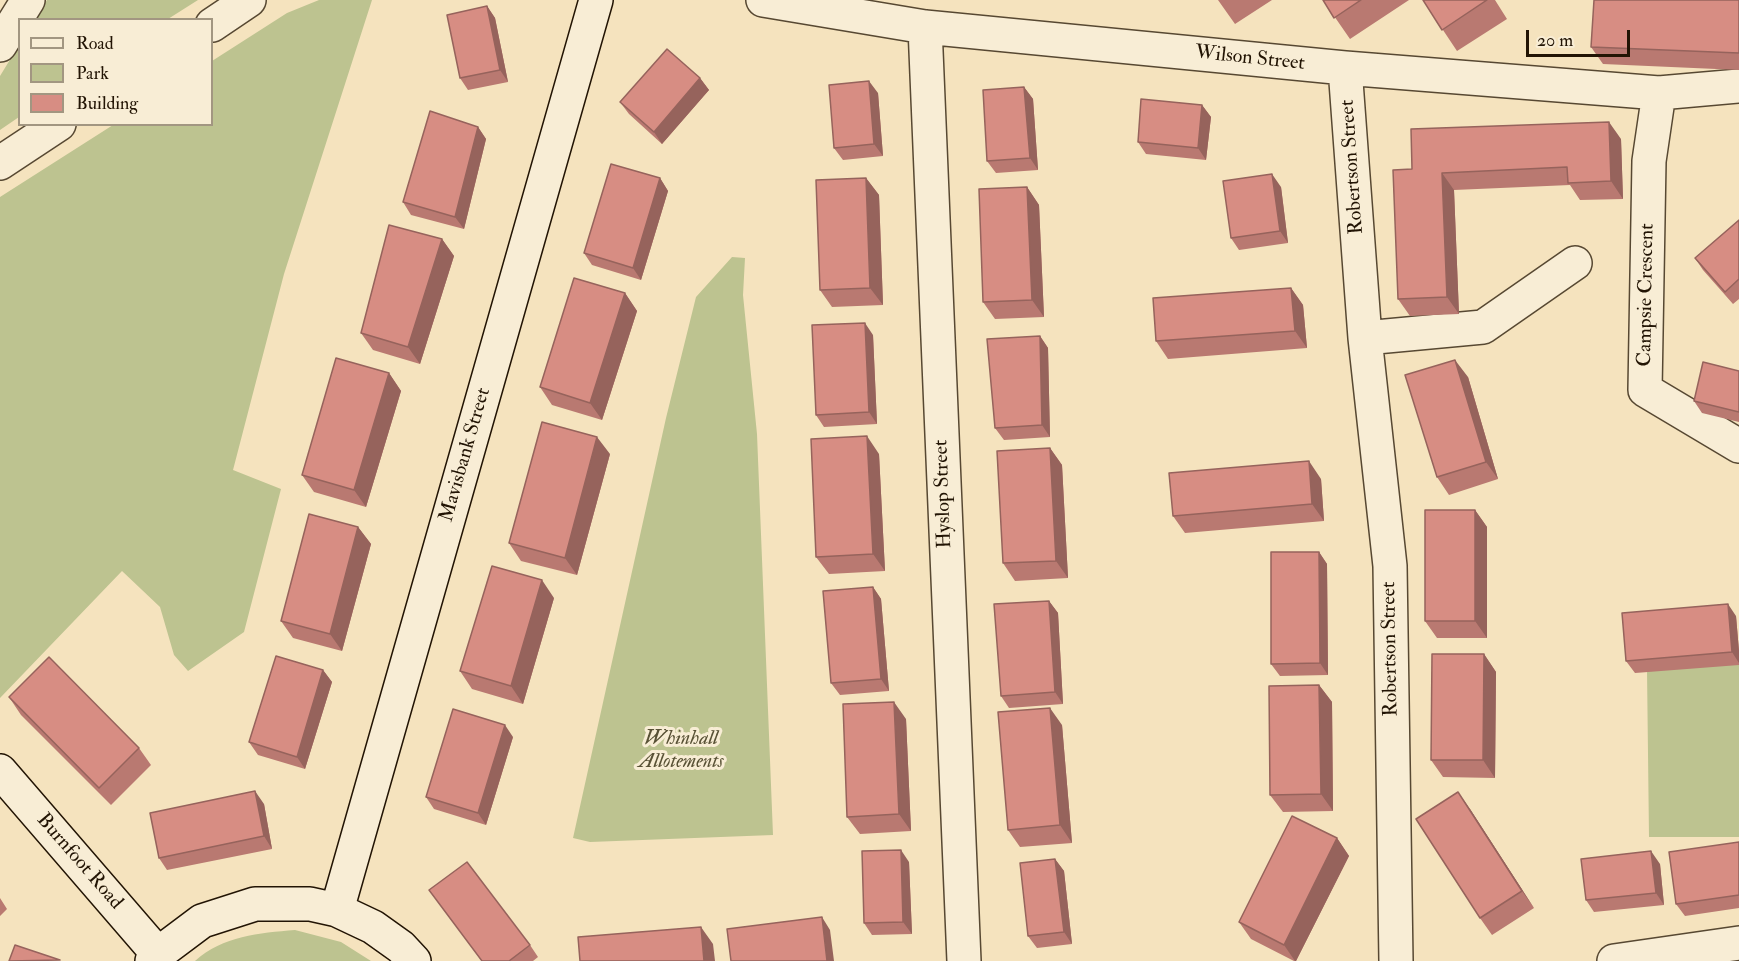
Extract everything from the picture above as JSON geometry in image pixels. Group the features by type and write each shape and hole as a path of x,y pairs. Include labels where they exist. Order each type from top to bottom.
{"street":[{"path":"0,45 28,0"},
{"path":"213,24 249,0"},
{"name":"Mavisbank Street","path":"337,910 596,0"},
{"name":"Wilson Street","path":"763,0 925,27 1345,68 1659,93 1739,86"},
{"name":"Hyslop Street","path":"925,27 964,961"},
{"name":"Robertson Street","path":"1345,68 1365,338 1390,566 1396,961"},
{"name":"Campsie Crescent","path":"1659,93 1649,161 1645,390 1739,446"},
{"path":"0,163 56,126"},
{"path":"1365,338 1483,327 1575,263"},
{"name":"Burnfoot Road","path":"0,771 155,957"},
{"path":"155,957 202,921 255,904 310,904 337,910 373,927 400,947 414,961"},
{"path":"1614,961 1739,943"}],"green space":[{"path":"47,0 198,0 170,18 36,18"},
{"path":"319,0 372,0 284,274 233,470 281,489 244,632 188,671 174,655 160,607 122,571 0,698 0,197 111,126 213,126 213,60 287,13"},
{"path":"18,47 18,118 0,130 0,76"},
{"name":"Whinhall Allotements","path":"732,257 745,258 743,295 757,434 773,835 590,842 573,838 666,418 696,297"},
{"path":"1739,659 1739,837 1649,837 1647,670"},
{"path":"295,930 341,942 371,961 195,961 229,941 242,937"}],"building":[{"path":"1323,0 1361,0 1334,18"},
{"path":"1423,0 1487,0 1442,30"},
{"path":"1594,0 1739,0 1739,53 1591,47"},
{"path":"487,6 500,70 460,78 447,15"},
{"path":"667,49 700,78 654,132 620,102"},
{"path":"869,81 874,144 834,148 829,85"},
{"path":"1024,87 1030,158 987,161 983,90"},
{"path":"1141,99 1202,105 1198,148 1138,142"},
{"path":"430,111 478,127 455,217 403,202"},
{"path":"1609,122 1611,181 1568,183 1567,167 1442,173 1447,297 1398,299 1393,170 1412,169 1411,129"},
{"path":"611,164 660,178 633,268 584,253"},
{"path":"1272,174 1280,231 1231,238 1223,181"},
{"path":"866,178 870,288 820,290 816,180"},
{"path":"1027,187 1032,300 983,302 979,189"},
{"path":"1739,220 1739,279 1725,292 1695,258"},
{"path":"389,225 442,239 408,347 361,333"},
{"path":"574,278 625,293 590,403 540,387"},
{"path":"1291,288 1295,331 1156,341 1153,298"},
{"path":"865,323 869,412 816,415 812,325"},
{"path":"1040,336 1042,425 995,428 987,339"},
{"path":"336,358 389,373 354,490 302,475"},
{"path":"1455,360 1486,462 1437,477 1405,375"},
{"path":"1703,362 1739,371 1739,412 1694,401"},
{"path":"542,422 597,437 565,558 509,543"},
{"path":"867,436 873,554 816,557 811,439"},
{"path":"1050,448 1056,561 1003,563 997,451"},
{"path":"1309,461 1312,504 1173,516 1169,473"},
{"path":"1425,510 1475,510 1475,621 1425,621"},
{"path":"309,514 358,527 330,634 281,621"},
{"path":"1271,552 1319,552 1320,663 1271,664"},
{"path":"492,566 542,580 511,686 460,671"},
{"path":"873,587 881,679 831,683 823,591"},
{"path":"1049,601 1055,692 1001,696 994,604"},
{"path":"1728,604 1732,652 1626,661 1622,613"},
{"path":"1432,654 1484,654 1483,760 1431,760"},
{"path":"276,656 323,670 297,757 249,742"},
{"path":"49,657 139,748 99,788 9,697"},
{"path":"1319,685 1321,794 1270,795 1269,686"},
{"path":"894,702 899,814 847,817 843,704"},
{"path":"1050,708 1060,825 1008,830 998,712"},
{"path":"453,709 505,725 478,813 426,797"},
{"path":"255,791 264,836 159,858 150,813"},
{"path":"1458,792 1522,891 1480,918 1416,819"},
{"path":"1292,816 1337,838 1284,945 1239,922"},
{"path":"1739,842 1739,895 1676,904 1669,852"},
{"path":"901,850 903,922 864,923 862,851"},
{"path":"1651,851 1656,893 1586,900 1581,859"},
{"path":"1055,859 1064,932 1028,936 1020,863"},
{"path":"467,862 530,945 509,961 482,961 429,890"},
{"path":"822,917 827,961 731,961 727,929"},
{"path":"701,927 704,961 580,961 578,937"},
{"path":"15,945 60,960 9,961"}]}
